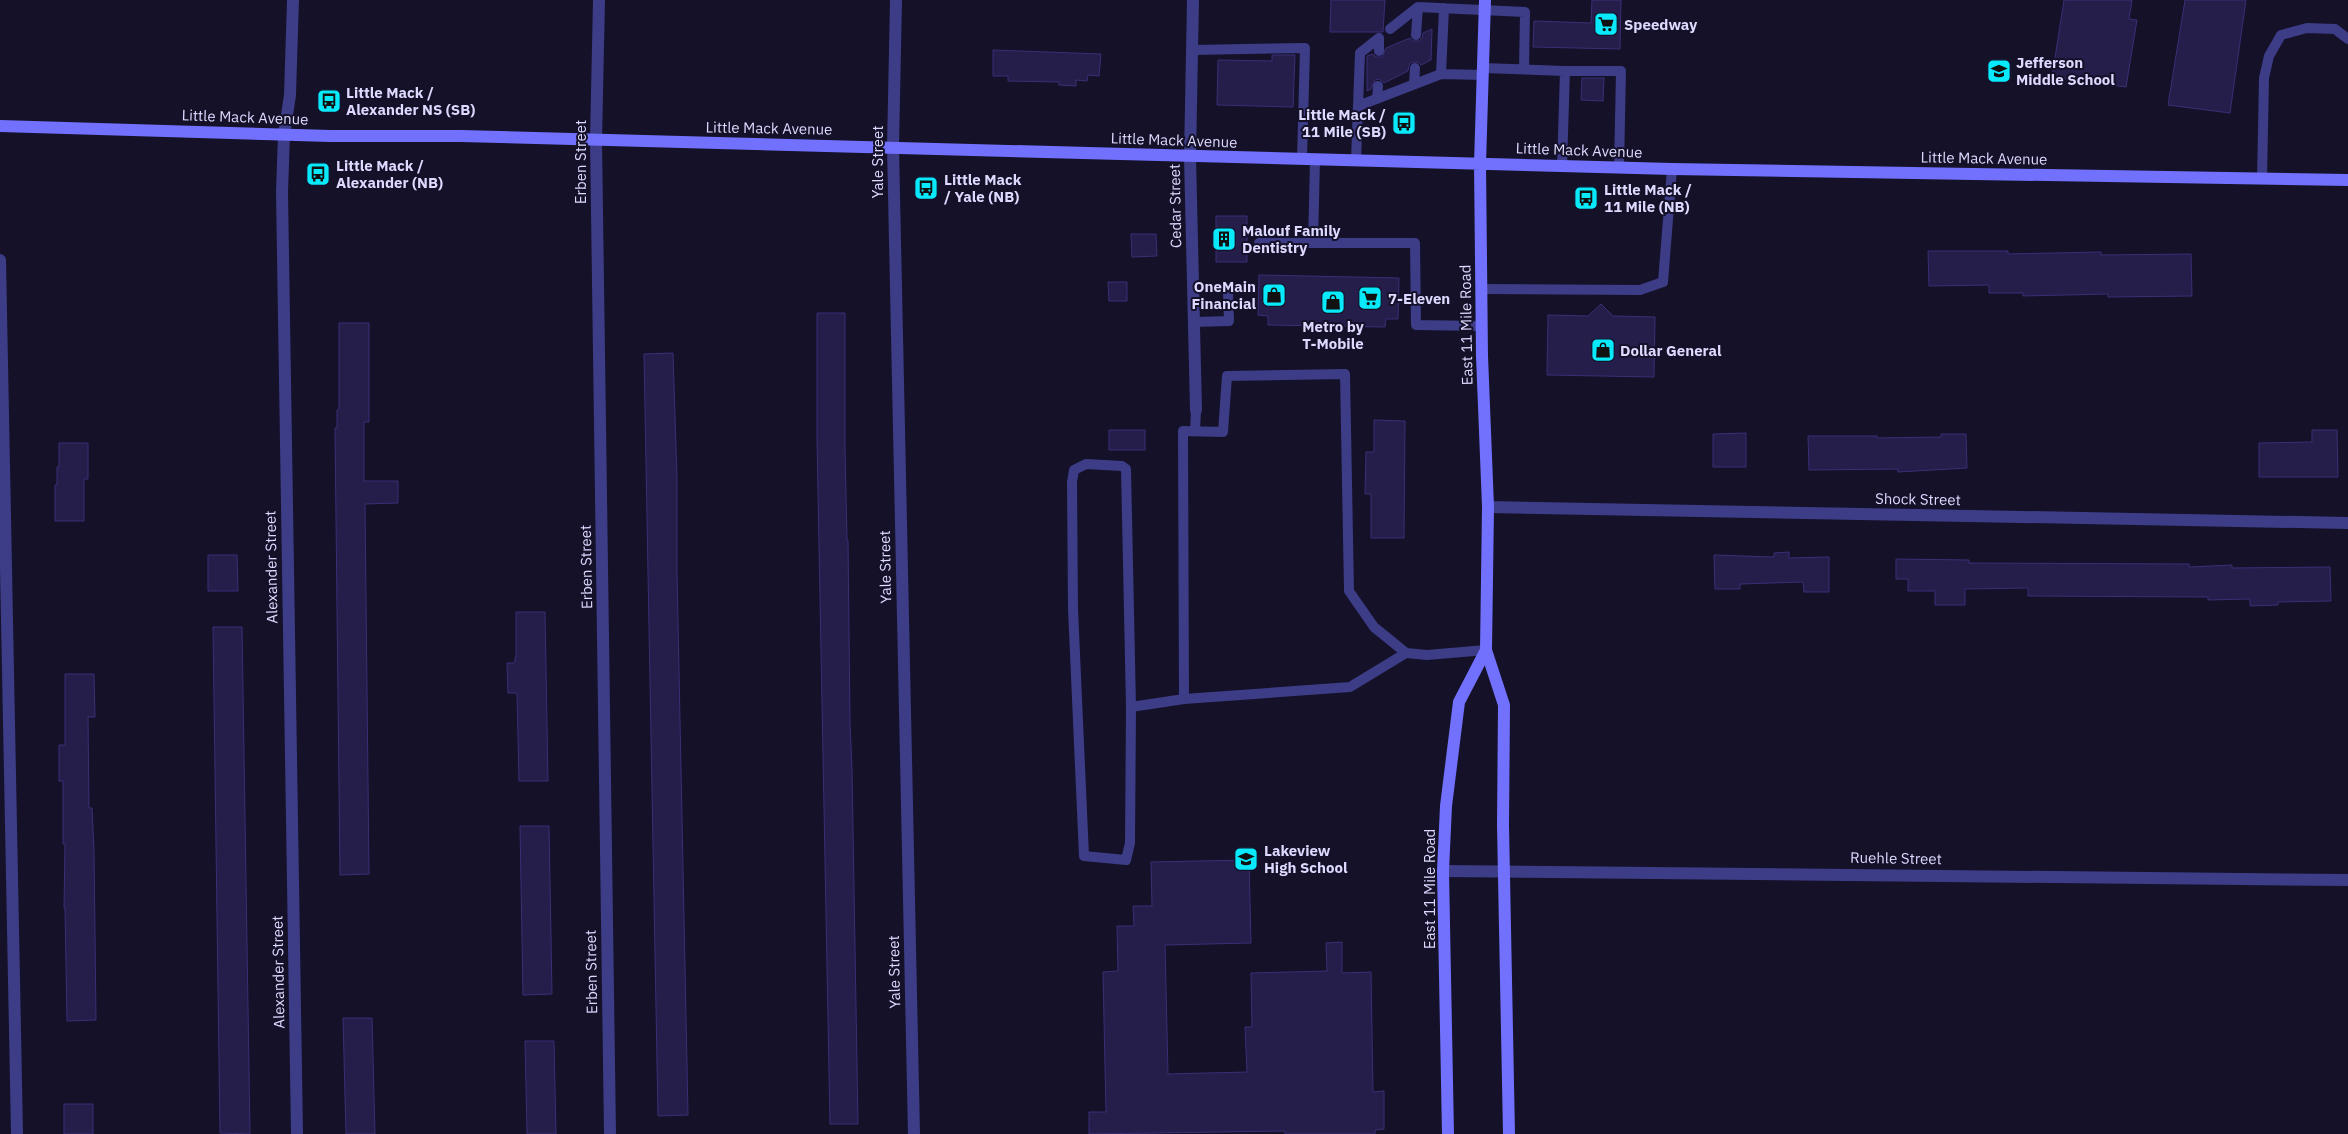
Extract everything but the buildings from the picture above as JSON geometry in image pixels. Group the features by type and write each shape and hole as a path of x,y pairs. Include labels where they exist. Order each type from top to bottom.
{"main road":[{"name":"East 11 Mile Road","path":"1484,5 1480,164 1481,289 1488,507 1486,650 1504,706 1504,870 1510,1134"},
{"name":"Little Mack Avenue","path":"0,126 284,135 461,136 893,147 1190,157 1672,169 2348,180"},
{"name":"East 11 Mile Road","path":"1448,1134 1443,871 1446,806 1460,702 1486,650"}],"street":[{"name":"Alexander Street","path":"293,0 290,95 284,135 282,192 296,1134"},
{"name":"Erben Street","path":"599,0 596,140 610,1134"},
{"name":"Yale Street","path":"896,0 893,147 914,1134"},
{"name":"Cedar Street","path":"1193,0 1190,157 1196,410"},
{"path":"0,260 17,1134"},
{"name":"Shock Street","path":"1488,507 2348,523"},
{"name":"Ruehle Street","path":"1443,871 1504,870 2348,880"}],"lane":[{"path":"1390,29 1418,7 1444,8 1484,5 1525,12 1524,69"},
{"path":"1416,35 1418,7"},
{"path":"1441,74 1444,8"},
{"path":"2262,179 2264,78 2269,56 2281,35 2307,28 2335,30 2348,39"},
{"path":"1356,160 1360,53 1379,38 1379,51"},
{"path":"1192,50 1305,48 1302,159"},
{"path":"1414,84 1415,68"},
{"path":"1358,106 1441,74 1524,69 1621,71 1620,167"},
{"path":"1562,166 1565,70"},
{"path":"1377,99 1378,86"},
{"path":"1313,242 1315,160"},
{"path":"1481,289 1640,290 1663,282 1672,169"},
{"path":"1259,243 1415,244 1416,324 1482,326"},
{"path":"1194,322 1229,322 1228,292"},
{"path":"1184,699 1183,431 1223,432 1227,376 1345,374 1349,591 1374,627 1406,653"},
{"path":"1195,431 1196,410"},
{"path":"1086,464 1122,466 1126,469 1131,707 1130,843 1126,860 1084,856 1073,609 1072,482 1074,470 1086,464"},
{"path":"1131,707 1184,699 1350,687 1406,653 1427,654 1486,650"}],"place":[{"name":"Speedway","path":"1606,24"},
{"name":"Jefferson Middle School","path":"1999,71"},
{"name":"Little Mack / Alexander NS (SB)","path":"329,101"},
{"name":"Little Mack / 11 Mile (SB)","path":"1404,123"},
{"name":"Little Mack / Alexander (NB)","path":"318,174"},
{"name":"Little Mack / Yale (NB)","path":"926,188"},
{"name":"Little Mack / 11 Mile (NB)","path":"1586,198"},
{"name":"Malouf Family Dentistry","path":"1224,239"},
{"name":"OneMain Financial","path":"1274,295"},
{"name":"7-Eleven","path":"1370,298"},
{"name":"Metro by T-Mobile","path":"1333,302"},
{"name":"Dollar General","path":"1603,350"},
{"name":"Lakeview High School","path":"1246,859"}]}
